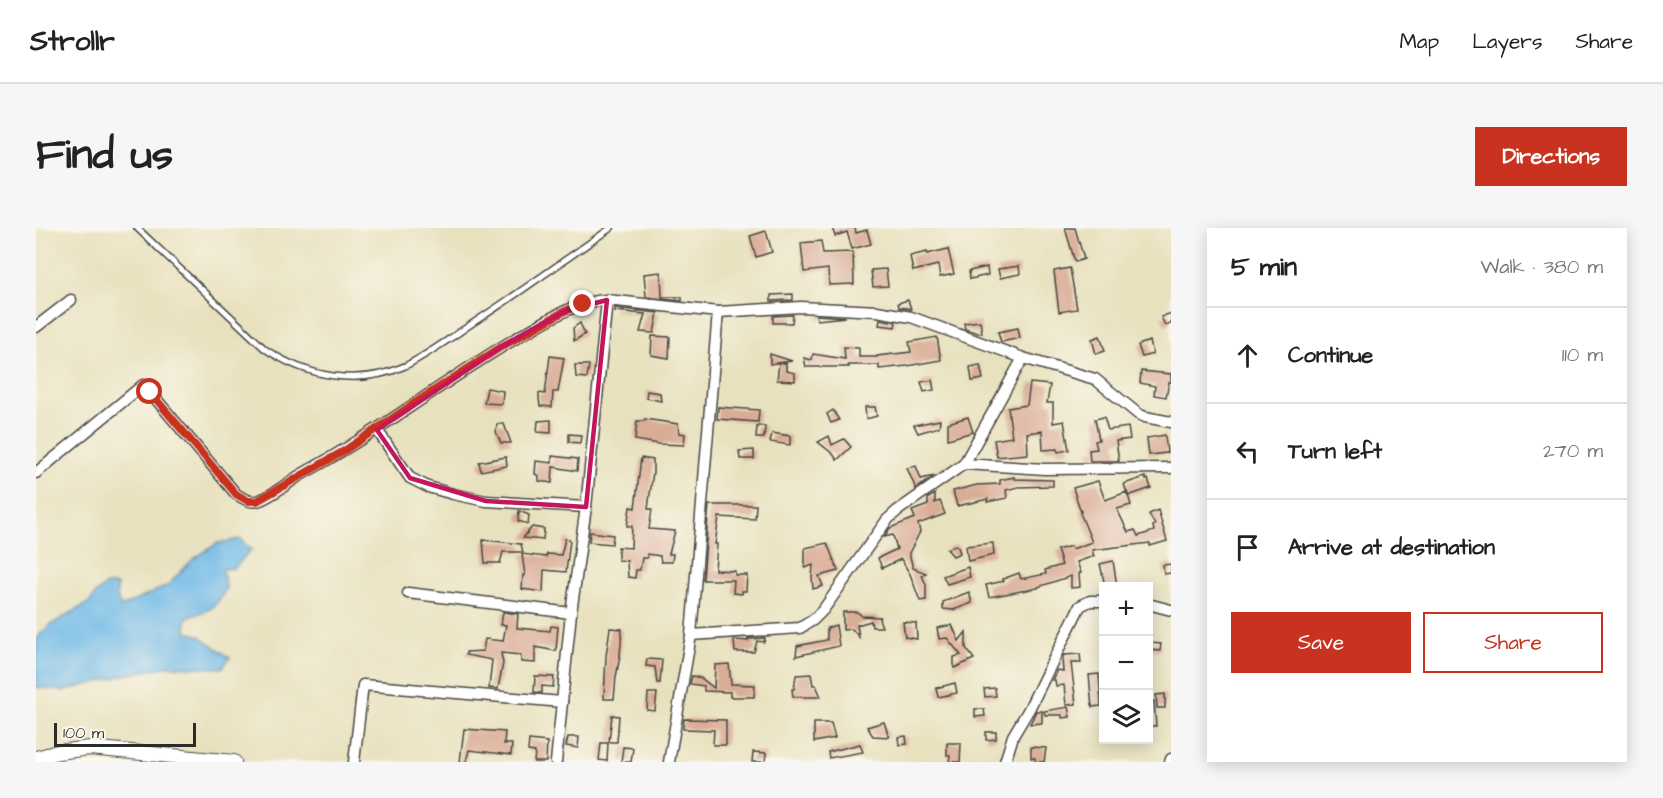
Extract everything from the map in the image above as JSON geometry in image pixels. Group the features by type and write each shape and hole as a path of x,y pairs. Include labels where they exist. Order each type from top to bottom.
{"street":[{"path":"36,327 70,300"},
{"path":"36,473 146,388 236,494 248,501 257,501 344,451 501,347 565,311 599,300 718,312 801,307 877,311 911,317 1023,358 1095,379 1138,414 1171,422"},
{"path":"556,762 571,613 586,507 607,300"},
{"path":"669,762 691,635 718,312"},
{"path":"691,635 800,628 813,620 823,610 887,520 964,464 1023,358"},
{"path":"377,430 410,478 428,487 486,501 586,507"},
{"path":"964,464 1045,469 1171,468"},
{"path":"408,593 571,613"},
{"path":"1005,762 1012,736 1029,709 1080,606 1090,601 1099,601"},
{"path":"1153,605 1171,610"},
{"path":"354,762 363,685 562,702"},
{"path":"36,758 58,752 90,748 139,757 234,762"}],"lane":[{"path":"136,228 265,349 301,369 325,376 340,377 376,374 412,362 496,308 612,228"}],"highlighted area":[{"path":"607,300 586,507 486,501 410,478 377,430 501,347 565,311"}],"water":[{"path":"240,539 251,550 234,568 222,569 226,588 218,601 210,609 186,618 186,631 200,636 230,658 222,668 169,666 64,691 36,687 36,638 50,625 90,602 95,594 106,585 117,585 117,597 121,607 167,586 193,559 218,543"}],"building":[{"path":"832,228 855,228 856,233 867,230 871,244 852,249 847,232 835,236"},
{"path":"1065,228 1075,228 1084,259 1075,262"},
{"path":"766,231 772,252 756,257 750,236"},
{"path":"821,241 823,253 853,252 854,284 829,285 828,269 804,272 801,243"},
{"path":"948,249 954,274 940,277 938,265 913,271 910,256"},
{"path":"1019,266 1020,274 1000,278 998,269"},
{"path":"987,267 988,275 970,279 969,271"},
{"path":"1070,268 1077,309 1059,312 1054,271"},
{"path":"886,269 888,286 873,287 871,270"},
{"path":"661,272 662,297 682,297 682,301 646,297 644,274"},
{"path":"793,294 793,300 771,301 771,295"},
{"path":"908,300 911,309 899,307 898,303"},
{"path":"615,308 658,313 654,333 640,332 645,314 615,311"},
{"path":"1171,313 1171,323 1165,325 1161,317"},
{"path":"793,315 792,323 773,323 773,316"},
{"path":"816,315 846,317 817,320"},
{"path":"880,319 896,322 895,327 879,325"},
{"path":"980,321 982,333 965,329 964,323"},
{"path":"580,323 585,334 574,341 573,328"},
{"path":"1018,328 1020,338 1001,342 998,332"},
{"path":"652,336 670,337 669,358 651,355"},
{"path":"1100,336 1105,351 1096,354 1092,339"},
{"path":"937,337 941,360 907,366 879,369 879,365 806,367 804,358 812,360 813,354 845,359 844,347 859,348 859,357 911,352 909,342"},
{"path":"1150,341 1153,354 1142,357 1138,345"},
{"path":"770,354 792,361 770,364"},
{"path":"550,356 564,358 558,392 553,392 552,407 540,406 539,398 539,393 545,394"},
{"path":"779,363 786,363 786,371 795,373 795,381 777,380"},
{"path":"575,365 589,365 587,378 576,377"},
{"path":"980,365 983,379 972,381 970,367"},
{"path":"1141,371 1171,374 1166,397 1154,395 1155,386 1140,383"},
{"path":"932,380 934,390 924,392 921,382"},
{"path":"1030,383 1050,385 1047,403 1053,403 1053,423 1064,421 1069,450 1058,452 1057,449 1043,450 1042,431 1027,433 1028,454 997,457 994,440 1012,437 1008,408 1027,405"},
{"path":"487,388 503,391 502,404 484,403"},
{"path":"647,391 660,393 661,401 646,398"},
{"path":"718,407 759,410 758,422 717,419"},
{"path":"865,407 875,407 877,416 866,419"},
{"path":"833,410 839,420 831,423 827,414"},
{"path":"968,417 973,432 948,439 948,423"},
{"path":"1104,417 1108,430 1128,427 1130,439 1116,441 1119,461 1090,461 1089,450 1097,449 1095,441 1099,440 1095,419"},
{"path":"645,419 678,424 679,433 685,434 684,445 635,440 637,421"},
{"path":"551,420 551,433 537,432 538,421"},
{"path":"940,420 939,427 918,433 914,425"},
{"path":"497,424 504,424 511,443 501,443 496,432"},
{"path":"757,426 765,426 764,438 756,438"},
{"path":"772,433 790,436 790,445 770,442"},
{"path":"569,434 581,435 580,443 569,442"},
{"path":"1165,435 1167,453 1149,455 1147,438"},
{"path":"829,436 832,445 844,439 851,447 837,460 818,442"},
{"path":"754,450 754,459 740,459 739,451"},
{"path":"552,456 578,459 577,471 553,467 552,483 539,481 539,476 535,474 536,461 552,463"},
{"path":"506,457 507,466 481,471 479,462"},
{"path":"641,458 653,460 648,509 652,509 649,529 675,531 669,554 673,554 672,562 661,562 660,556 647,554 647,558 642,558 640,570 636,570 635,578 628,577 627,561 618,560 618,547 631,548 632,526 627,526 630,507 635,508"},
{"path":"916,466 921,479 934,476 916,489 907,468"},
{"path":"1014,477 1014,479 1053,480 1053,486 1018,487 1006,490 1007,498 987,502 988,499 957,506 953,491 977,485 1000,484 1000,480"},
{"path":"1145,477 1151,488 1128,496 1124,484"},
{"path":"1098,481 1105,500 1127,492 1131,505 1117,509 1128,532 1135,530 1138,536 1154,531 1153,526 1155,525 1149,514 1158,510 1167,541 1150,546 1150,543 1092,550 1094,556 1077,562 1081,573 1079,573 1080,587 1071,588 1071,576 1038,588 989,597 986,585 1004,581 1003,579 1019,573 1021,579 1046,574 1045,570 1062,565 1057,550 1071,546 1072,549 1092,542 1073,488"},
{"path":"935,494 935,503 940,501 945,514 918,524 920,532 909,553 913,568 926,573 922,575 926,585 926,600 920,601 910,574 901,559 882,568 878,558 897,549 893,535 884,537 890,528 915,518 912,511 928,505 928,498"},
{"path":"709,505 756,505 755,519 719,517 715,544 717,544 715,570 735,571 735,575 747,575 746,591 742,591 742,594 733,593 734,580 703,580"},
{"path":"519,511 529,515 528,524 518,521"},
{"path":"532,527 544,529 543,540 523,538"},
{"path":"590,532 613,535 612,544 589,542"},
{"path":"565,539 570,540 566,572 544,570 543,592 522,589 523,575 525,575 522,554 546,557 547,554 561,555"},
{"path":"483,540 521,544 523,552 503,552 500,563 485,563"},
{"path":"827,543 838,571 819,576 823,586 813,589 813,565 805,568 805,548"},
{"path":"993,543 994,555 968,561 966,546"},
{"path":"955,545 960,553 953,556 947,549"},
{"path":"1113,561 1116,582 1104,582 1100,564"},
{"path":"1171,564 1171,573 1164,574 1163,565"},
{"path":"968,567 970,577 947,584 943,576"},
{"path":"969,592 972,603 953,610 943,609 943,602"},
{"path":"503,612 518,614 517,628 550,631 551,626 558,627 556,651 535,647 535,663 521,662 521,655 501,653 503,663 498,689 489,688 492,660 466,655 466,652 483,651 485,639 503,641 506,625 501,625"},
{"path":"843,612 857,612 862,616 880,617 882,627 872,627 871,621 857,625 859,637 852,629 843,630"},
{"path":"903,622 916,623 917,639 905,637"},
{"path":"836,625 839,646 796,656 797,646 827,640 827,628"},
{"path":"952,625 959,641 966,632 966,648 974,659 954,668 954,657 961,655 947,638 939,639 937,628"},
{"path":"610,628 622,629 620,656 614,699 604,699 606,656"},
{"path":"765,638 764,642 757,641 754,652 735,652 734,640 748,641 748,639"},
{"path":"1153,643 1161,644 1160,651 1153,650"},
{"path":"1080,654 1081,663 1071,663 1076,704 1066,705 1064,685 1056,686 1055,680 1052,680 1057,670 1063,671 1064,655"},
{"path":"647,659 662,660 660,683 657,683 655,667 646,666"},
{"path":"729,664 731,684 755,685 754,697 730,697 730,692 704,691 704,686 690,684 692,676 701,678 714,688 715,665"},
{"path":"811,674 813,685 816,685 821,697 793,697 792,689 794,689 796,675"},
{"path":"1099,674 1099,706 1092,707 1089,675"},
{"path":"535,676 554,677 553,687 542,686 542,693 534,692"},
{"path":"955,683 957,693 938,697 936,688"},
{"path":"995,688 996,696 985,697 984,689"},
{"path":"648,693 657,693 655,711 647,710"},
{"path":"1165,694 1165,708 1157,708 1156,695"},
{"path":"1154,701 1156,726 1153,726"},
{"path":"1068,707 1070,717 1045,715 1044,711"},
{"path":"975,709 984,709 985,716 975,717"},
{"path":"1036,711 1042,711 1042,723 1030,724"},
{"path":"612,715 619,716 617,742 609,742"},
{"path":"684,719 726,720 726,745 713,745 714,730 683,729"},
{"path":"884,722 889,737 873,736 867,727"},
{"path":"814,723 831,723 835,738 814,742"},
{"path":"464,729 505,732 504,744 512,744 511,755 469,750 466,762 460,762"},
{"path":"986,732 996,732 996,739 986,740"},
{"path":"906,736 907,744 899,745 898,737"},
{"path":"568,737 579,737 578,748 566,746"},
{"path":"529,740 547,742 546,762 534,762 535,752 528,751"},
{"path":"601,743 608,743 607,761 599,760"},
{"path":"947,743 961,743 960,762 949,762"},
{"path":"860,744 863,752 829,758 828,752"},
{"path":"623,747 633,748 631,762 621,762"},
{"path":"1031,747 1046,748 1044,762 1035,762 1035,758 1031,758"},
{"path":"753,752 766,753 765,762 752,762"}],"route":[{"path":"150,392 236,494 248,501 257,501 344,451 501,347 565,311 583,304"}]}
